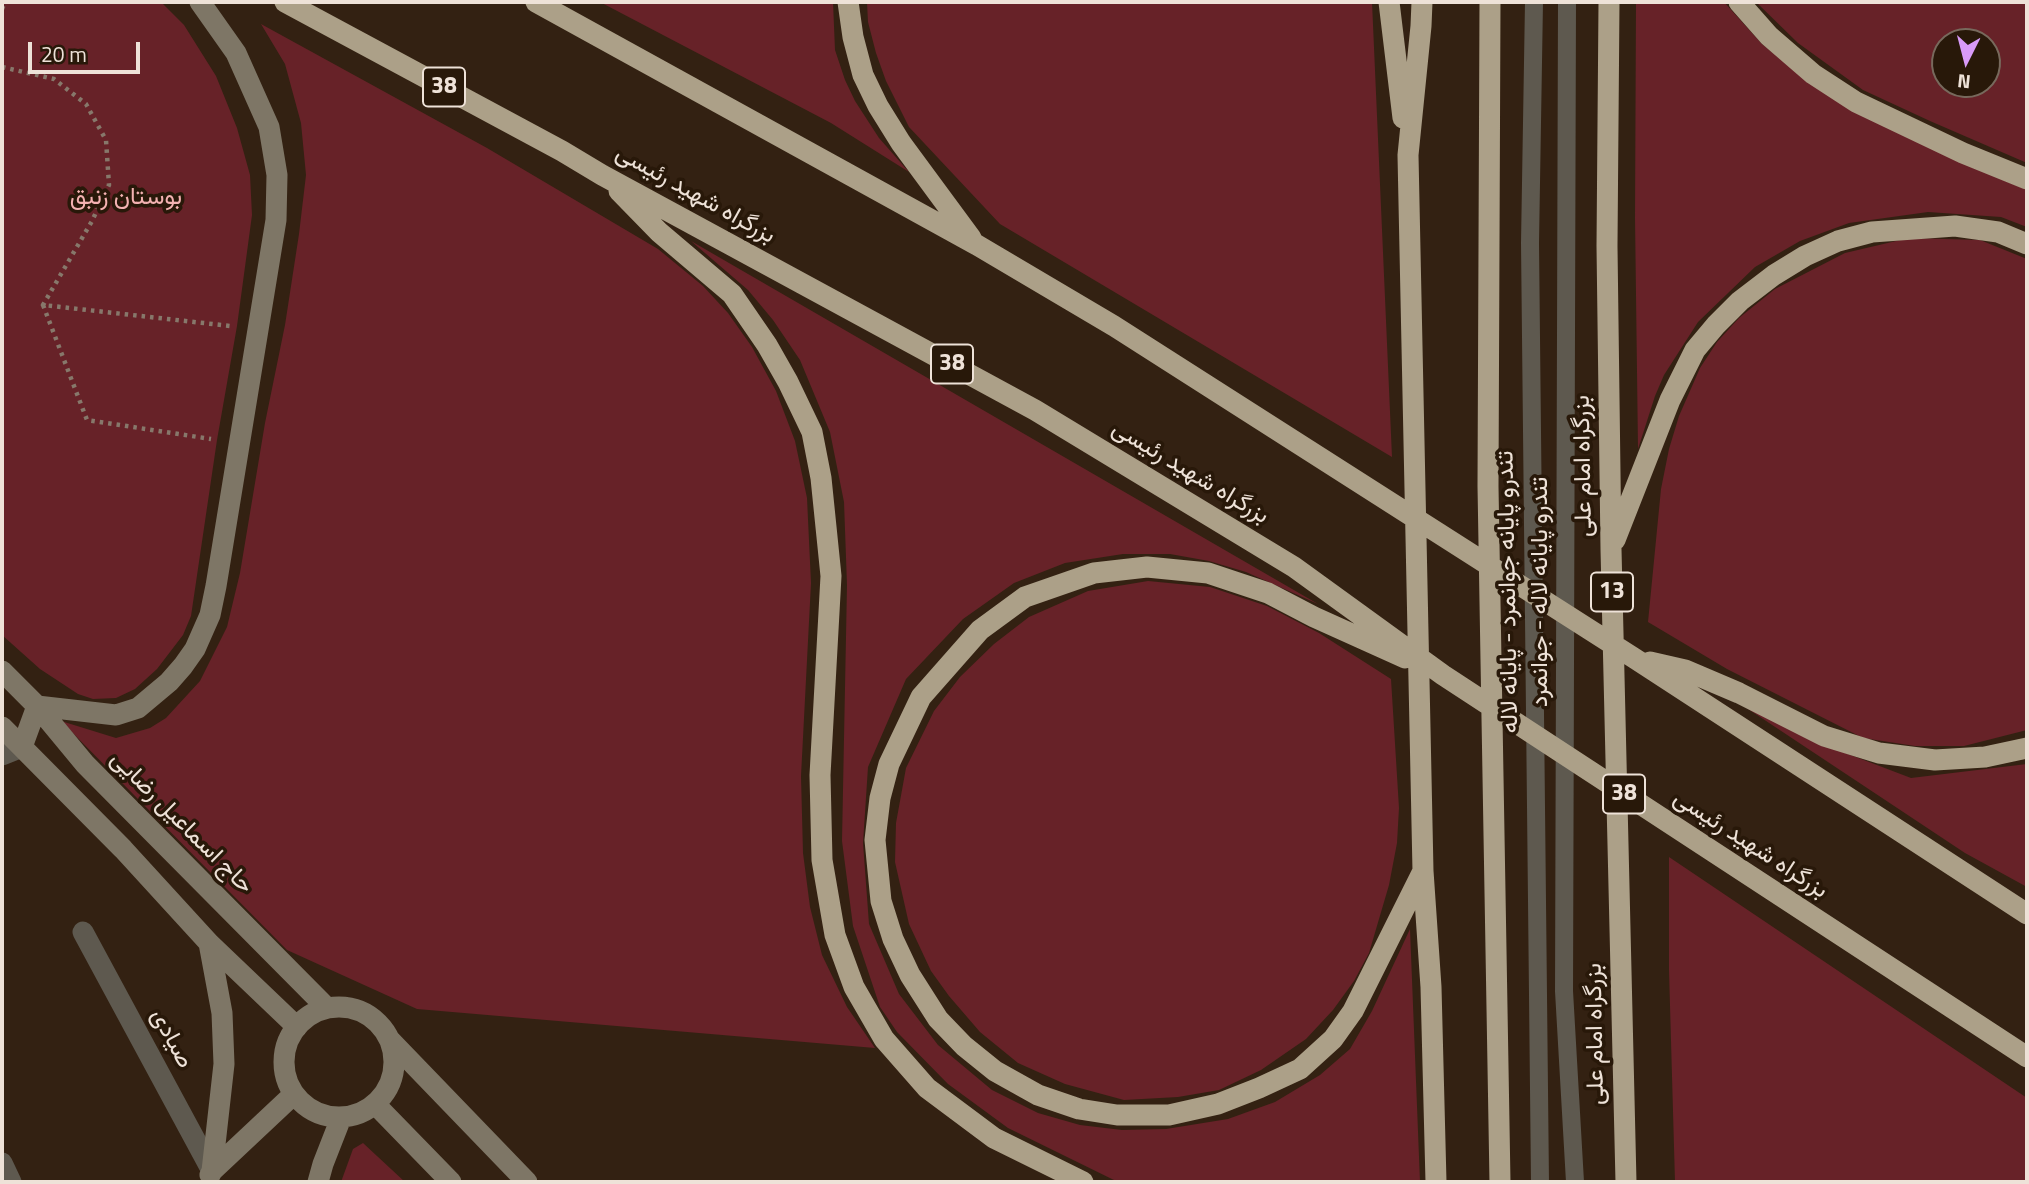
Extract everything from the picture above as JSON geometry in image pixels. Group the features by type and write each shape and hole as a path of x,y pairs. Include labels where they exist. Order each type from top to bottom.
{"highway":[{"name":"بزرگراه شهید رئیسی","path":"285,2 562,150 603,175 1035,410 1294,567 1443,675 2027,1057"},
{"path":"536,2 977,245 1114,326 1634,658 2027,914"},
{"path":"848,2 853,37 863,75 878,106 901,143 977,245"},
{"path":"1389,2 1408,155 1423,872 1431,987 1436,1182"},
{"path":"1408,155 1422,2"},
{"path":"1490,2 1488,486 1500,1182"},
{"name":"بزرگراه امام علی","path":"1609,2 1607,246 1611,549 1626,1182"},
{"path":"1739,2 1769,36 1813,74 1856,102 1963,153 2027,179"},
{"path":"603,175 659,232 732,293 767,345 812,432 821,478 831,576 820,775 822,860 835,935 854,986 884,1039 927,1088 994,1138 1083,1182"},
{"path":"1611,549 1670,400 1695,350 1740,301 1774,275 1827,246 1872,232 1955,226 1998,232 2027,244"},
{"path":"1423,872 1353,1011 1333,1039 1300,1069 1218,1104 1169,1115 1117,1115 1079,1109 1038,1095 995,1071 964,1046 938,1019 910,975 893,939 880,901 875,840 880,798 889,764 921,696 980,630 1025,597 1094,573 1147,567 1208,573 1268,593 1314,617 1443,675"},
{"path":"1634,658 1685,670 1740,693 1824,736 1879,752 1935,760 1985,757 2027,748"}],"main road":[{"path":"12,751 37,706 116,715 138,708 169,682 195,649 204,631 216,586 276,220 277,175 269,127 264,114 236,53 200,2"},
{"name":"حاج اسماعیل رضایی","path":"2,671 37,706 85,764 327,1009"},
{"path":"2,727 12,751 123,849 209,943 297,1027"},
{"path":"209,943 222,1013 225,1064 209,1177"},
{"path":"388,1038 394,1055 394,1073 387,1090 375,1104 359,1114 341,1118 323,1115 307,1107 294,1094 286,1078 284,1060 288,1043 297,1027 310,1016 327,1009 345,1007 362,1012 378,1023 388,1038 527,1182"},
{"path":"209,1177 294,1094"},
{"path":"375,1104 451,1182"},
{"path":"318,1182 341,1118"}],"street":[{"name":"صیادی","path":"83,932 209,1177"},
{"path":"2,1163 11,1182"}],"lane":[{"name":"تندرو پایانه جوانمرد - پایانه لاله","path":"1534,2 1530,243 1540,1182"},
{"name":"تندرو پایانه لاله - جوانمرد","path":"1567,2 1564,991 1575,1182"}],"path":[{"path":"2,9 5,2"},
{"path":"2,65 54,79 86,104 106,140 110,185 70,261 43,305"},
{"path":"43,305 237,326"},
{"path":"43,305 87,419 217,440"}],"green space":[{"name":"بوستان زنبق","path":"2,2 161,2 184,25 216,76 237,128 250,175 252,215 191,616 183,635 157,669 135,689 116,698 93,699 78,694 40,669 2,635"},
{"path":"600,2 833,2 835,50 845,80 879,138 909,172 831,123"},
{"path":"867,2 1372,2 1392,457 1000,224 909,127 886,81 876,53 868,22"},
{"path":"1636,2 1724,2 1762,44 1800,75 1940,153 2027,190 2027,227 2001,217 1928,212 1849,223 1800,241 1755,267 1698,322 1664,375 1638,449"},
{"path":"1756,2 2027,2 2027,163 1863,90 1798,43"},
{"path":"261,24 487,148 658,249 703,286 728,313 752,347 776,391 795,441 807,498 811,583 801,776 803,853 810,907 822,955 847,1007 875,1048 417,1009 287,950 61,721 116,738 150,728 166,718 200,681 227,627 240,573 265,423 285,325 306,175 301,123 285,64"},
{"path":"1909,238 1980,240 2027,259 2027,730 1964,746 1915,746 1863,738 1727,669 1648,622 1661,489 1669,449 1679,416 1700,368 1717,342 1739,318 1775,289 1845,253"},
{"path":"691,241 1318,604 1246,572 1209,561 1170,554 1123,554 1065,563 1014,583 963,619 906,679 868,767 863,843 869,924 899,994 938,1045 992,1090 1038,1113 1080,1125 1122,1130 1166,1129 1228,1119 1275,1102 1320,1075 1350,1049 1372,1011 1410,929 1420,1182 1118,1182 1008,1128 948,1084 897,1032 880,1007 853,926 842,841 847,585 844,502 830,432 800,360 773,320 748,290"},
{"path":"1148,581 1210,587 1267,606 1319,633 1391,679 1399,808 1397,843 1389,885 1369,953 1354,981 1333,1010 1306,1039 1261,1070 1219,1090 1178,1097 1124,1100 1065,1084 1018,1063 980,1032 949,996 931,971 909,924 895,862 896,823 906,768 934,711 960,677 994,644 1029,617 1088,591"},
{"path":"1733,699 1827,746 1911,778 2027,764 2027,887 1965,853"},
{"path":"1669,857 2027,1098 2027,1182 1675,1182"},
{"path":"363,1143 405,1182 341,1182 353,1149"}]}
